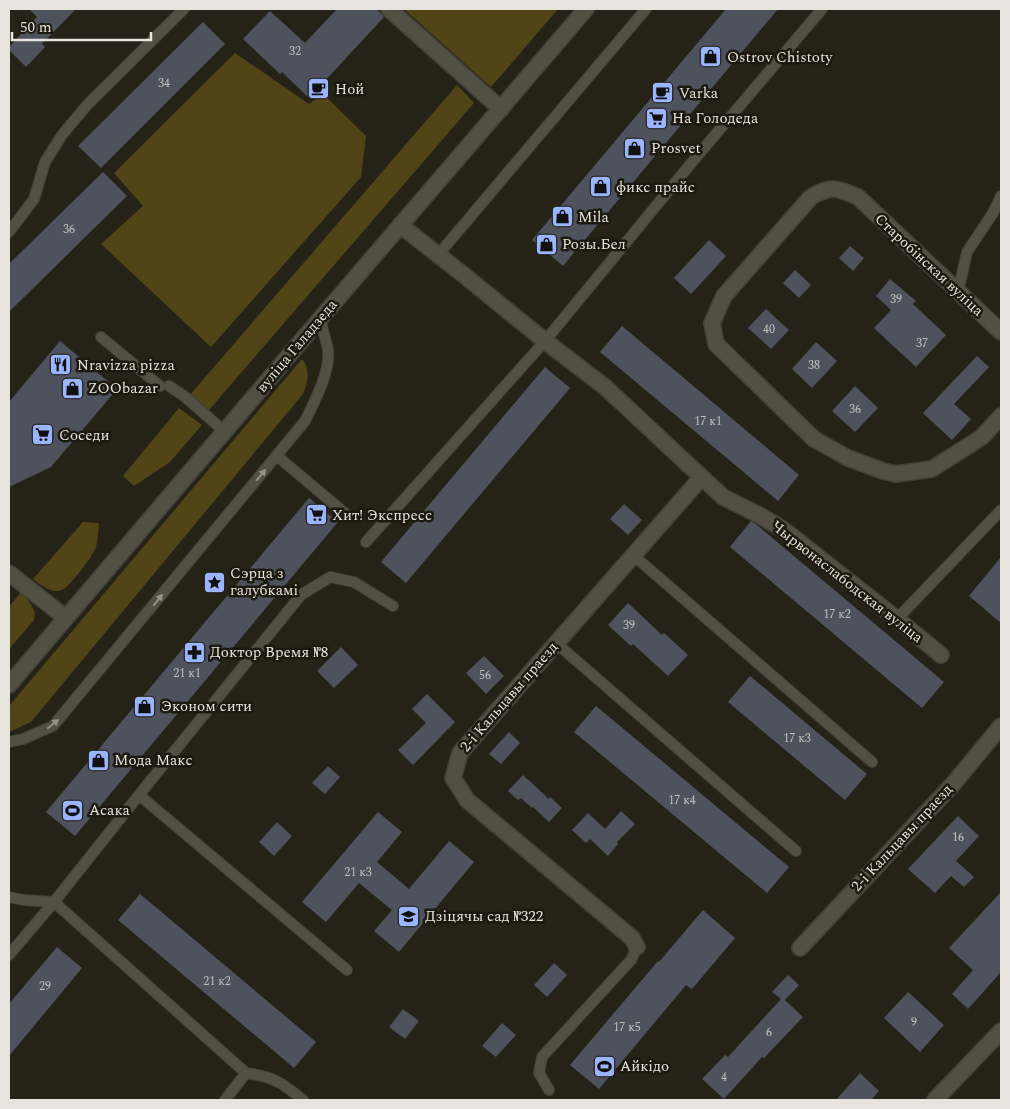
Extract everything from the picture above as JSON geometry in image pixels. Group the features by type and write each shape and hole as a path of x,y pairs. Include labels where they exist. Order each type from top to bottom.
{"street":[{"path":"389,9 501,109"},
{"name":"вуліца Галадзеда","path":"9,685 586,9"},
{"name":"Старобінская вуліца","path":"1001,332 858,197 838,188 824,189 811,197 724,296 712,323 716,344 814,439 848,458 883,471 896,474 932,469 982,437 1001,416"},
{"name":"Чырвонаслабодская вуліца","path":"400,225 605,388 723,497 784,530 941,655"},
{"name":"2-і Кальцавы праезд","path":"637,947 632,938 467,800 453,778 460,752 701,478"},
{"path":"9,573 66,618"},
{"name":"2-і Кальцавы праезд","path":"800,948 954,782 1001,726"},
{"path":"936,1100 1001,1031"}],"lane":[{"path":"9,232 34,200 45,162 62,135 88,104 184,9"},
{"path":"438,255 646,9"},
{"path":"366,542 545,341 687,168 822,9"},
{"path":"958,292 967,252 997,217 1001,196"},
{"path":"9,742 23,740 53,726 305,421 326,372 328,352 320,319"},
{"path":"102,336 165,386 184,396 224,431"},
{"path":"277,456 346,514"},
{"path":"897,619 1001,510"},
{"path":"633,556 872,762"},
{"path":"9,955 54,902 301,595 330,577 354,582 393,606"},
{"path":"556,643 796,851"},
{"path":"139,795 347,970"},
{"path":"9,897 54,902 246,1073 264,1075 283,1083 303,1100"},
{"path":"549,1090 539,1073 542,1057 631,960 637,947"},
{"path":"225,1100 246,1073"}],"shaded area":[{"path":"404,9 558,9 491,87"},
{"path":"235,53 309,104 323,94 366,136 361,177 211,347 101,244 143,206 114,173"},
{"path":"457,85 474,103 209,410 189,396"},
{"path":"302,359 308,372 303,394 31,722 9,732 9,706"},
{"path":"179,408 202,425 170,462 134,486 123,476"},
{"path":"83,522 99,523 96,547 73,580 64,588 55,591 33,579"},
{"path":"22,591 35,612 34,620 9,649 9,607"}],"building":[{"path":"29,9 76,9 42,44 45,47 26,67 9,50 9,47 37,17"},
{"path":"337,9 377,9 384,17 309,98 243,39 270,11 305,43"},
{"path":"726,9 778,9 563,266 532,240"},
{"path":"203,22 225,44 101,168 78,146"},
{"path":"103,172 127,196 9,312 9,264"},
{"path":"709,240 726,256 691,294 674,278"},
{"path":"850,246 864,258 853,271 839,258"},
{"path":"795,270 811,285 799,298 783,283"},
{"path":"890,279 916,301 913,304 946,335 916,367 874,328 891,310 876,296"},
{"path":"766,309 789,330 771,349 748,328"},
{"path":"622,326 799,475 778,501 600,352"},
{"name":"Соседи","path":"60,341 117,389 51,467 9,487 9,402"},
{"path":"816,342 837,361 812,388 792,369"},
{"path":"977,356 989,367 954,404 971,419 952,440 923,413"},
{"path":"545,367 570,388 406,583 381,562"},
{"path":"855,386 878,408 855,432 832,411"},
{"path":"309,498 338,522 75,836 46,812"},
{"path":"624,504 642,520 628,535 610,519"},
{"path":"751,521 944,682 922,708 730,547"},
{"path":"1001,557 1001,623 969,596"},
{"path":"628,603 662,635 664,633 688,655 668,676 633,644 631,646 608,625"},
{"path":"341,647 358,665 334,688 317,671"},
{"path":"484,656 504,676 486,694 466,673"},
{"path":"750,676 867,774 845,800 728,702"},
{"path":"427,694 455,722 413,765 398,750 426,723 412,709"},
{"path":"596,706 789,867 767,893 574,732"},
{"path":"509,732 520,743 501,764 489,754"},
{"path":"328,766 340,777 325,794 312,783"},
{"path":"523,775 549,799 550,797 562,808 549,822 533,807 521,798 518,800 508,791"},
{"path":"621,811 635,824 617,842 618,844 608,856 590,839 586,843 572,830 588,813 605,829"},
{"path":"378,812 402,832 377,862 409,889 449,841 474,862 399,952 374,931 392,910 359,883 326,922 302,902"},
{"path":"958,816 979,836 956,861 974,877 964,887 951,876 935,893 908,869"},
{"path":"277,822 292,836 274,856 259,842"},
{"path":"1001,892 1001,972 968,1009 952,994 973,970 949,948"},
{"path":"140,894 316,1042 294,1068 118,920"},
{"path":"703,910 735,938 692,989 686,985 599,1089 570,1065"},
{"path":"57,947 82,968 9,1056 9,1004"},
{"path":"554,963 567,975 547,997 534,985"},
{"path":"788,975 799,985 785,1000 803,1017 764,1058 762,1057 724,1099 702,1079 725,1055 728,1057 781,999 772,992"},
{"path":"908,992 944,1025 920,1052 884,1018"},
{"path":"403,1009 419,1021 405,1039 389,1027"},
{"path":"502,1023 516,1035 496,1057 482,1046"},
{"path":"860,1073 879,1091 871,1100 836,1100"}],"place":[{"name":"Ostrov Chistoty","path":"711,57"},
{"name":"Ной","path":"319,89"},
{"name":"Varka","path":"663,93"},
{"name":"На Голодеда","path":"656,118"},
{"name":"Prosvet","path":"635,148"},
{"name":"фикс прайс","path":"600,187"},
{"name":"Mila","path":"562,217"},
{"name":"Розы.Бел","path":"546,244"},
{"name":"Nravizza pizza","path":"61,365"},
{"name":"ZOObazar","path":"72,388"},
{"name":"Соседи","path":"43,435"},
{"name":"Хит! Экспресс","path":"316,515"},
{"name":"Сэрца з галубкамі","path":"214,582"},
{"name":"Доктор Время №8","path":"194,652"},
{"name":"Эконом сити","path":"145,706"},
{"name":"Мода Макс","path":"98,760"},
{"name":"Асака","path":"73,810"},
{"name":"Дзіцячы сад №322","path":"409,916"},
{"name":"Айкідо","path":"604,1066"}]}
